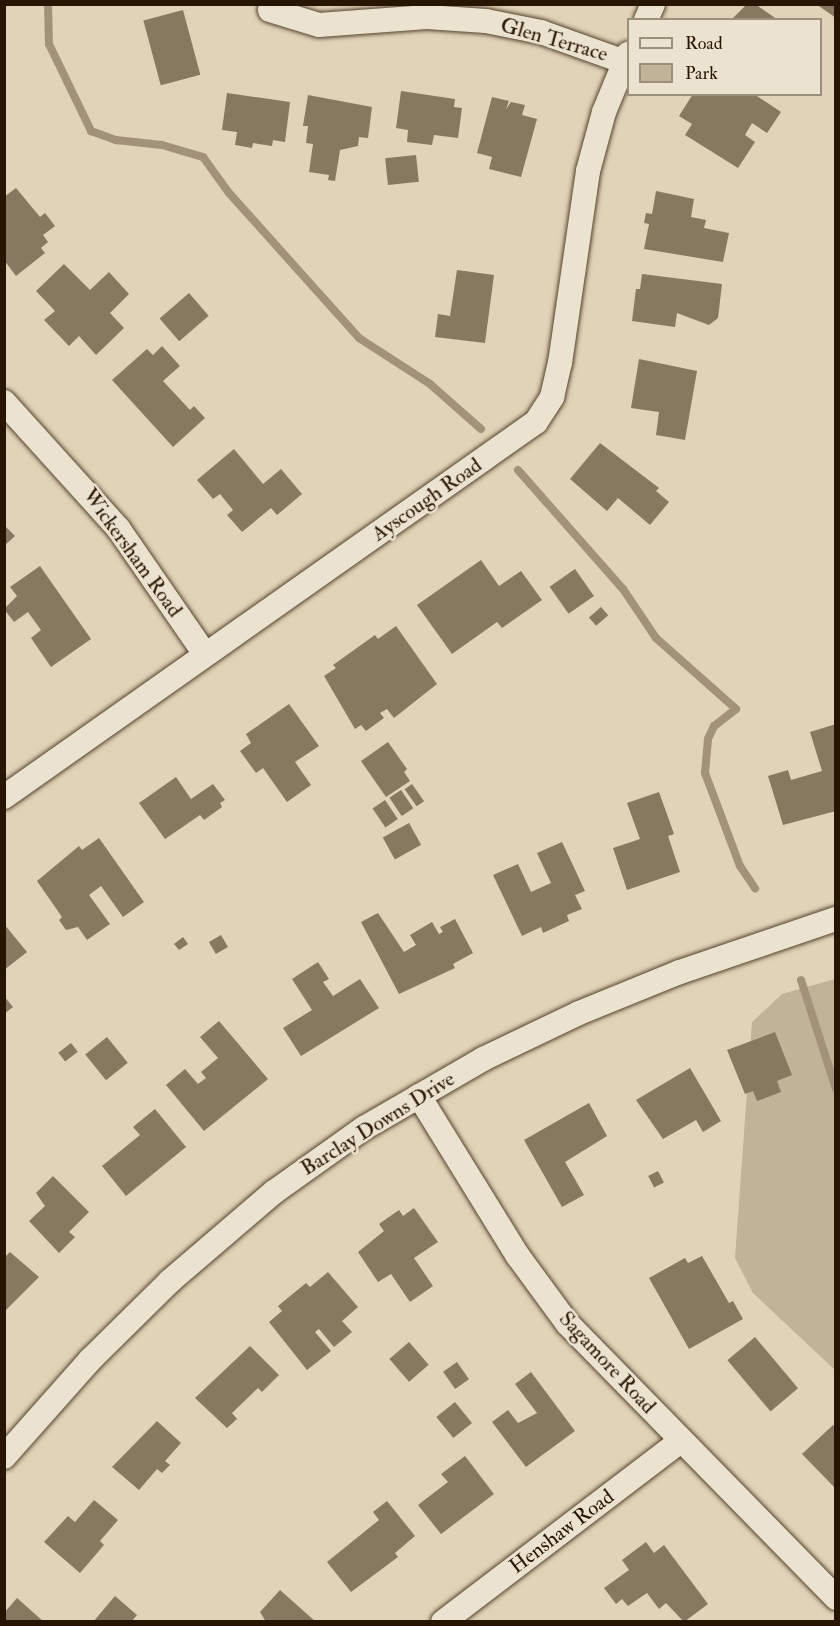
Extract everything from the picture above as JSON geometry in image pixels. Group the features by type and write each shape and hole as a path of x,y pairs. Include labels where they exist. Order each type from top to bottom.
{"street":[{"path":"647,18 653,4"},
{"name":"Glen Terrace","path":"270,10 319,26 427,17 486,21 541,32 627,58"},
{"name":"Ayscough Road","path":"4,797 526,430 543,413 552,397 560,363 588,171 627,58"},
{"name":"Wickersham Road","path":"4,402 112,520 205,654"},
{"name":"Barclay Downs Drive","path":"4,1457 90,1360 202,1253 320,1158 419,1096 518,1042 622,994 836,919"},
{"name":"Sagamore Road","path":"419,1096 518,1256 559,1314 836,1598"},
{"name":"Henshaw Road","path":"443,1622 681,1441"}],"green space":[{"path":"835,979 835,1370 753,1293 735,1258 752,1022 782,994"}],"building":[{"path":"747,4 755,4 775,18 733,18"},
{"path":"816,4 836,4 836,18"},
{"path":"183,10 200,75 161,85 143,21"},
{"path":"401,91 455,99 454,107 462,108 458,138 434,135 432,145 407,142 408,130 396,128"},
{"path":"227,93 290,102 285,142 273,140 272,146 253,143 252,148 235,145 237,132 222,130"},
{"path":"308,95 372,107 368,138 359,137 358,146 340,150 335,181 328,180 329,175 309,172 313,144 306,143 308,126 303,126"},
{"path":"692,96 757,96 781,112 767,133 752,123 745,135 755,142 738,168 685,135 692,124 679,116"},
{"path":"492,97 509,101 506,109 511,102 525,105 522,115 537,119 521,177 489,169 492,157 477,153"},
{"path":"416,155 419,182 388,185 385,158"},
{"path":"16,188 40,217 45,213 55,226 43,235 48,242 41,248 45,253 16,276 4,260 4,197"},
{"path":"656,191 694,199 691,217 706,220 704,228 729,233 723,262 644,249 649,224 644,223 646,213 652,214"},
{"path":"64,264 90,290 109,272 129,294 110,313 124,328 96,355 79,336 69,346 44,320 55,311 36,291"},
{"path":"457,270 494,275 485,343 435,337 438,314 450,316"},
{"path":"642,274 722,284 718,318 709,325 677,313 675,327 632,321 636,289 640,289"},
{"path":"189,293 209,316 179,341 160,319"},
{"path":"162,346 180,366 163,381 190,410 194,406 205,418 173,447 112,380 147,349 153,355"},
{"path":"639,359 697,371 685,440 656,435 659,412 631,408"},
{"path":"600,443 659,488 656,491 669,502 650,525 618,498 607,511 570,479"},
{"path":"234,449 263,484 281,469 302,494 277,515 271,508 242,532 227,515 233,510 220,494 213,499 197,480"},
{"path":"4,525 15,536 4,546"},
{"path":"481,560 499,586 521,571 542,600 502,628 497,622 452,654 417,605"},
{"path":"40,566 91,639 51,667 31,638 41,630 28,612 14,622 4,609 17,596 10,587"},
{"path":"575,569 594,596 569,614 550,587"},
{"path":"601,607 608,615 596,626 589,617"},
{"path":"396,626 437,684 394,718 387,709 380,713 384,718 366,731 361,725 355,729 324,676 336,668 333,665 375,635 378,639"},
{"path":"289,704 319,746 295,762 311,785 287,802 263,768 256,773 240,751 251,743 246,734"},
{"path":"836,724 836,811 783,825 768,776 788,770 791,780 822,771 810,732"},
{"path":"388,742 407,769 404,772 410,781 386,797 361,761"},
{"path":"176,777 191,799 213,784 225,800 220,803 222,807 204,820 200,815 165,839 139,803"},
{"path":"412,784 424,801 417,806 405,789"},
{"path":"401,790 413,808 402,816 389,798"},
{"path":"659,792 674,834 668,836 680,872 627,890 613,848 640,839 627,803"},
{"path":"385,800 398,819 385,827 373,808"},
{"path":"409,823 421,845 395,859 383,838"},
{"path":"99,838 144,902 123,917 101,886 89,895 110,924 87,940 78,927 66,930 59,920 62,917 37,881 79,846 82,850"},
{"path":"562,842 585,891 575,895 582,909 567,915 569,921 543,933 541,927 522,936 493,875 518,864 531,892 551,883 537,853"},
{"path":"378,913 404,952 416,945 410,935 432,922 439,934 443,932 440,927 455,919 473,953 453,964 455,968 399,994 361,922"},
{"path":"4,924 27,952 4,970"},
{"path":"221,935 228,947 216,954 209,942"},
{"path":"183,937 188,944 179,950 174,944"},
{"path":"318,962 329,979 323,982 333,996 360,979 379,1008 301,1056 283,1028 312,1010 292,979"},
{"path":"4,996 13,1007 4,1014"},
{"path":"219,1021 268,1079 204,1131 166,1085 185,1069 198,1084 206,1078 201,1072 218,1058 200,1037"},
{"path":"775,1032 792,1075 777,1081 781,1092 757,1101 753,1091 745,1094 727,1050"},
{"path":"107,1037 128,1063 106,1080 85,1055"},
{"path":"71,1043 78,1052 65,1062 58,1053"},
{"path":"690,1068 721,1121 703,1132 696,1120 663,1139 636,1100"},
{"path":"589,1103 607,1136 565,1162 584,1195 562,1207 524,1140"},
{"path":"155,1109 186,1147 126,1196 102,1166 140,1135 133,1127"},
{"path":"658,1171 664,1183 654,1188 648,1176"},
{"path":"53,1176 89,1212 69,1232 75,1237 59,1253 29,1221 45,1206 36,1193"},
{"path":"414,1208 438,1242 414,1258 433,1286 410,1302 391,1274 378,1282 358,1252 384,1231 379,1224 399,1210 403,1216"},
{"path":"10,1252 39,1277 4,1312 4,1258"},
{"path":"702,1256 729,1303 733,1301 743,1319 689,1349 649,1278 685,1258 688,1263"},
{"path":"328,1272 358,1307 342,1321 352,1332 334,1347 319,1329 315,1332 331,1351 307,1370 269,1322 282,1311 278,1306 306,1283 310,1287"},
{"path":"755,1337 798,1388 770,1411 727,1360"},
{"path":"409,1342 429,1365 409,1382 389,1359"},
{"path":"250,1346 279,1375 262,1392 258,1388 232,1413 237,1419 227,1428 195,1398"},
{"path":"457,1362 469,1379 455,1389 443,1372"},
{"path":"531,1372 575,1431 526,1467 492,1422 508,1410 518,1423 537,1413 515,1384"},
{"path":"455,1402 472,1423 453,1438 436,1417"},
{"path":"157,1421 181,1443 165,1461 170,1465 162,1473 157,1469 139,1490 112,1467"},
{"path":"833,1425 836,1428 836,1489 802,1454"},
{"path":"465,1456 494,1494 441,1534 418,1505 448,1482 441,1474"},
{"path":"94,1500 118,1520 100,1541 104,1545 80,1573 44,1542 68,1516 75,1522"},
{"path":"387,1501 415,1536 395,1553 398,1557 351,1592 327,1562 379,1520 373,1512"},
{"path":"646,1542 654,1553 664,1545 708,1604 684,1622 666,1603 659,1609 647,1593 628,1606 622,1599 616,1604 604,1588 629,1570 622,1560"},
{"path":"280,1590 316,1622 266,1622 260,1612"},
{"path":"115,1596 137,1615 131,1622 93,1622"},
{"path":"17,1598 44,1622 4,1622 4,1613"}],"waterway":[{"path":"48,4 49,44 91,131 116,140 162,145 203,157 229,193 359,338 430,384 481,429"},
{"path":"518,470 623,589 656,638 736,709 714,726 708,739 705,773 740,866 755,888"},
{"path":"801,980 836,1089"}]}
